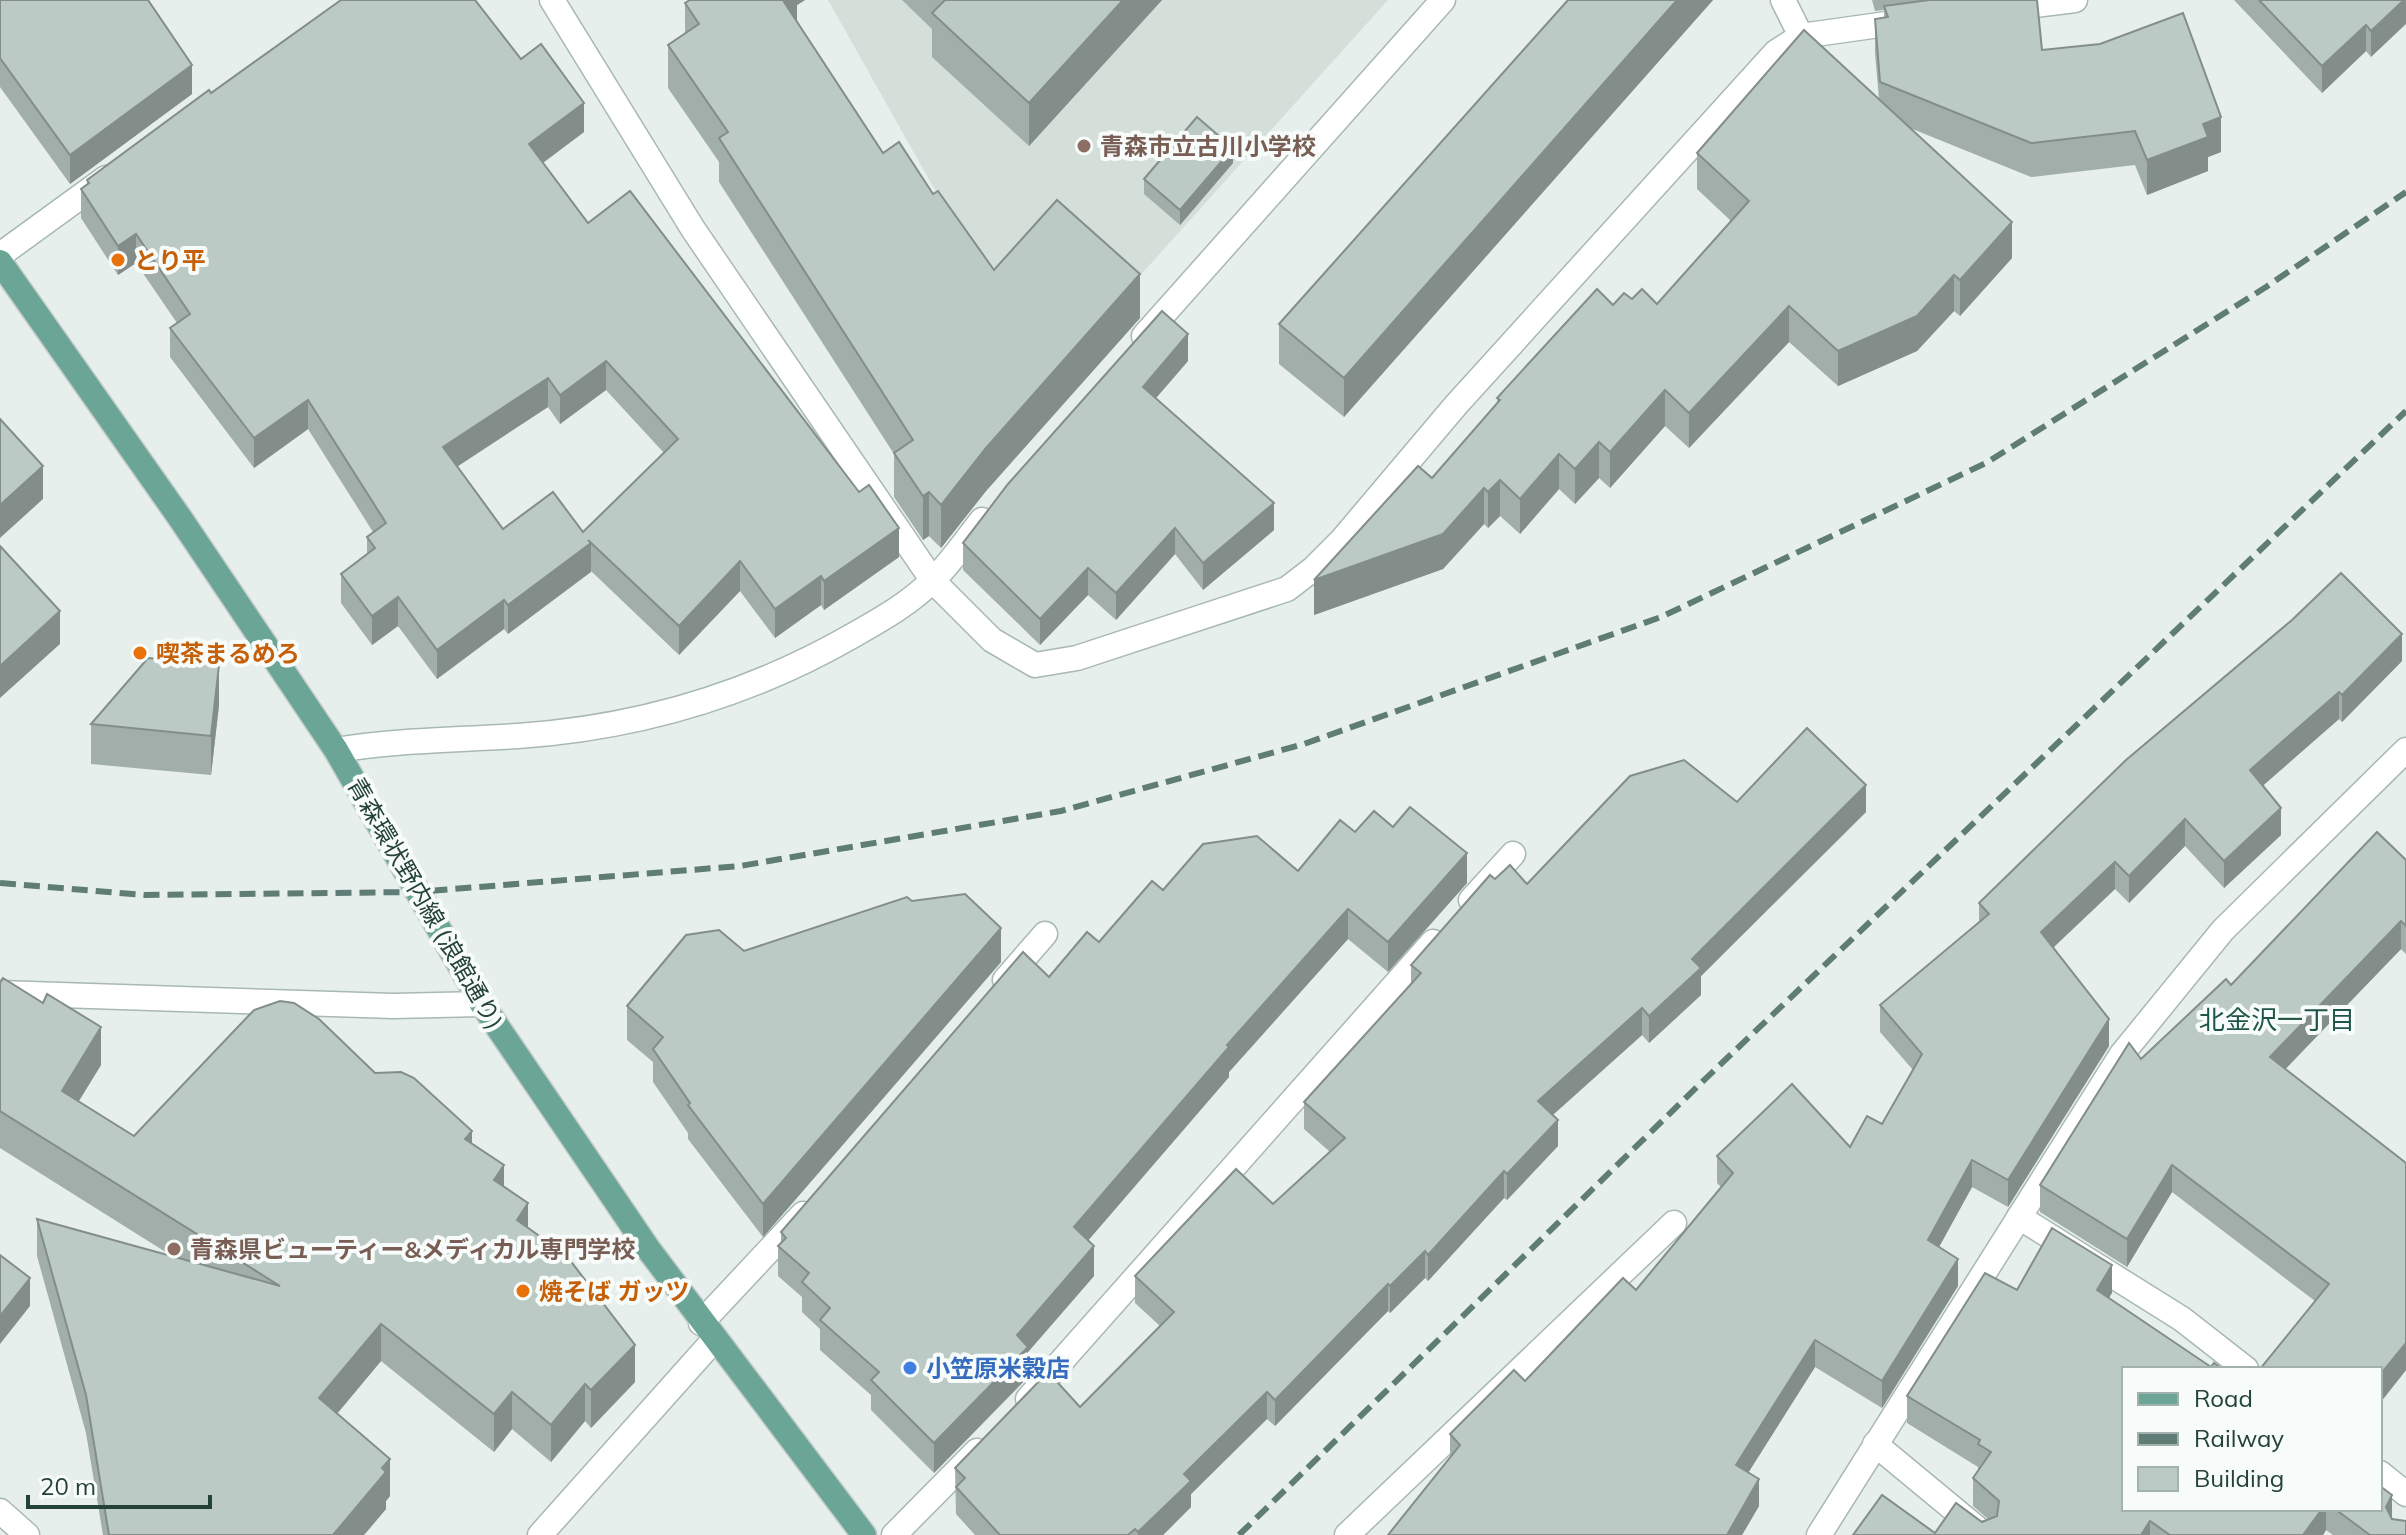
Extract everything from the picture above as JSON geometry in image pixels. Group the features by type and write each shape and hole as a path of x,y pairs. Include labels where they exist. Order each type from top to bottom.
{"main road":[{"name":"青森環状野内線 (浪館通り)","path":"0,262 180,518 336,750 482,1004 708,1332 864,1535"}],"street":[{"path":"1124,358 1443,0"},
{"path":"1783,0 1801,36"},
{"path":"1982,12 2075,0"},
{"path":"556,1 693,229 933,581 992,640 1035,665 1077,658 1287,589 1342,540 1456,405 1776,52 1801,36 1935,18"},
{"path":"0,255 130,160"},
{"path":"336,750 434,738 519,736 642,720 686,709 837,644 894,612 933,581 997,501"},
{"path":"1819,1535 2122,1054 2223,930 2406,750"},
{"path":"1011,1416 1064,1361 1513,854"},
{"path":"994,993 1045,934"},
{"path":"0,993 393,1006 482,1004"},
{"path":"540,1535 821,1194"},
{"path":"2019,1217 2182,1319 2243,1367"},
{"path":"1347,1535 1674,1223"},
{"path":"894,1535 989,1438"},
{"path":"1875,1444 1985,1535"},
{"path":"2382,1475 2406,1494"},
{"path":"0,1511 27,1535"}],"shaded area":[{"name":"青森市立古川小学校","path":"828,0 1388,0 1057,368 993,293"}],"building":[{"path":"0,0 148,0 192,65 70,155 0,58"},
{"path":"341,0 475,0 521,59 541,44 584,103 529,144 588,223 630,191 859,492 869,485 899,528 824,581 821,576 775,609 740,561 679,626 588,540 591,543 508,605 504,600 437,650 398,597 372,616 341,574 375,548 367,537 386,523 308,400 254,438 170,328 190,314 136,234 118,246 81,189 89,183 87,180 209,90 211,93","holes":["606,361 678,439 583,532 553,492 503,529 443,447 548,378 560,395"]},
{"path":"690,0 788,0 784,2 883,153 899,142 933,194 938,191 994,270 1057,200 1140,274 986,448 941,505 929,492 923,496 894,453 913,440 719,138 728,132 668,45 699,24 685,3"},
{"path":"945,0 1123,0 1029,103 932,13"},
{"path":"1568,0 1677,0 1344,378 1279,324"},
{"path":"1929,0 2037,0 2042,50 2100,44 2183,13 2221,117 2203,124 2208,137 2147,160 2135,131 2031,143 1880,82 1875,19 1888,17 1884,6"},
{"path":"2259,0 2404,0 2371,31 2366,25 2322,66"},
{"path":"1804,30 2012,222 1960,280 1954,275 1917,316 1838,351 1789,306 1689,413 1665,390 1610,452 1599,442 1575,469 1559,454 1520,499 1500,480 1488,492 1484,488 1443,534 1314,580 1418,466 1432,478 1500,400 1497,398 1597,289 1613,305 1624,293 1632,299 1642,289 1657,304 1749,201 1697,153"},
{"path":"1197,117 1233,148 1180,210 1144,179"},
{"path":"1162,311 1188,334 1143,387 1274,503 1203,563 1175,528 1116,593 1088,568 1040,619 963,543 1008,484"},
{"path":"0,419 43,466 0,505"},
{"path":"0,546 60,611 0,666"},
{"path":"2341,573 2402,634 2342,695 2339,692 2250,770 2281,808 2224,861 2185,819 2129,876 2115,862 2041,932 2109,1019 2008,1180 1972,1160 1928,1240 1958,1259 1882,1381 1815,1340 1736,1465 1759,1479 1727,1535 1388,1535 1460,1445 1450,1434 1514,1370 1525,1381 1623,1278 1636,1290 1733,1173 1717,1156 1792,1084 1850,1147 1867,1116 1882,1124 1922,1054 1880,1005 1989,914 1979,903 2126,760 2292,620"},
{"path":"148,658 219,665 211,736 91,724"},
{"path":"1807,728 1866,785 1692,959 1701,968 1649,1016 1642,1008 1538,1101 1558,1120 1507,1174 1504,1171 1428,1255 1425,1251 1390,1286 1388,1284 1275,1400 1267,1392 1184,1474 1191,1481 1138,1532 1135,1529 1128,1535 1000,1535 956,1487 965,1478 955,1468 1048,1372 1080,1407 1174,1312 1135,1276 1236,1169 1273,1204 1345,1138 1304,1102 1421,973 1411,965 1490,875 1495,879 1510,865 1527,884 1630,776 1684,760 1737,802"},
{"path":"1410,807 1467,853 1388,942 1348,909 1227,1045 1229,1047 1074,1227 1094,1246 1017,1335 1028,1347 934,1443 871,1380 879,1372 820,1320 830,1308 802,1282 809,1273 778,1246 786,1238 781,1232 1023,952 1049,977 1087,932 1099,942 1152,881 1163,890 1203,844 1257,836 1298,871 1340,820 1355,832 1374,811 1393,827"},
{"path":"2377,832 2406,860 2406,926 2401,921 2270,1057 2406,1163 2406,1343 2382,1373 2382,1367 2262,1367 2329,1284 2172,1165 2127,1239 2040,1185 2129,1043 2141,1059 2226,979 2231,985"},
{"path":"965,894 1001,928 763,1204 688,1105 690,1103 653,1049 663,1037 627,1006 686,935 719,930 744,951 907,897 912,901"},
{"path":"3,978 43,1003 47,994 101,1027 62,1091 134,1136 254,1010 280,1001 294,1003 319,1019 375,1073 401,1072 414,1078 472,1131 465,1139 504,1165 494,1180 528,1203 517,1220 566,1255 635,1345 591,1390 585,1384 551,1425 512,1392 494,1414 381,1324 319,1398 390,1459 382,1468 386,1472 333,1535 109,1535 86,1395 37,1219 280,1286 0,1111 0,983"},
{"path":"2052,1228 2112,1265 2097,1290 2211,1367 2122,1367 2122,1511 2321,1511 2303,1535 2170,1535 2150,1521 2141,1535 1853,1535 1882,1495 1935,1533 1956,1503 1982,1522 1997,1516 1999,1501 1973,1478 1991,1452 1978,1444 1980,1440 1907,1396 1985,1273 2017,1290"},
{"path":"0,1255 30,1278 0,1316"},
{"path":"2382,1488 2392,1495 2386,1507 2392,1519 2406,1521 2406,1535 2370,1535 2338,1511 2382,1511"}],"railway":[{"path":"0,883 145,895 416,892 740,866 1061,811 1304,744 1661,617 1986,463 2266,287 2406,192"},
{"path":"1239,1535 1701,1083 2406,411"}],"place":[{"name":"青森市立古川小学校","path":"1084,146"},
{"name":"とり平","path":"118,260"},
{"name":"喫茶まるめろ","path":"140,653"},
{"name":"青森県ビューティー&メディカル専門学校","path":"174,1249"},
{"name":"焼そば ガッツ","path":"523,1291"},
{"name":"小笠原米穀店","path":"910,1368"}],"district":[{"name":"北金沢一丁目","path":"2277,1019"}]}
